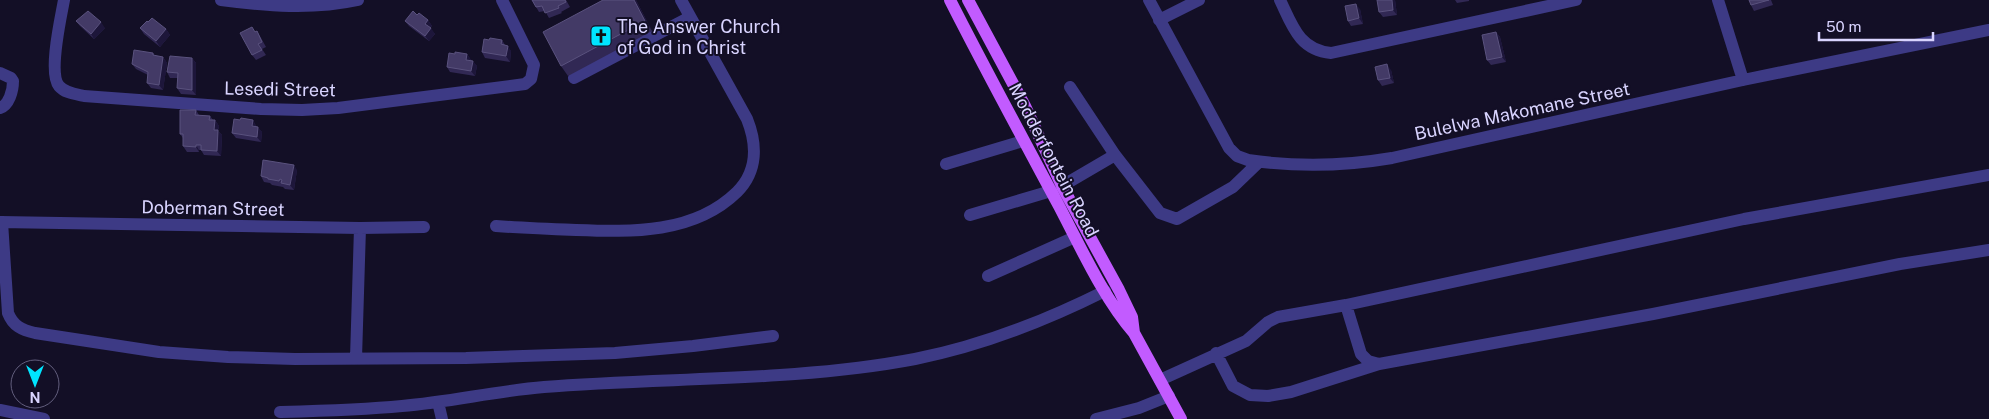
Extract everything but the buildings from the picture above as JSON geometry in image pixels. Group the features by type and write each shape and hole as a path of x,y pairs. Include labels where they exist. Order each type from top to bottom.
{"main road":[{"name":"Modderfontein Road","path":"950,0 1023,141 1056,188 1123,299 1132,317 1134,333"},
{"name":"Modderfontein Road","path":"968,0 1025,106 1075,237 1105,291 1134,333 1181,419"}],"street":[{"name":"Lesedi Street","path":"64,0 54,72 58,85 72,94 261,109 302,110 338,108 525,84 531,79 534,66 502,0"},
{"path":"221,0 296,7 358,0"},
{"path":"496,226 626,231 675,226 698,218 716,208 744,185 754,159 755,146 747,118 681,0"},
{"name":"Bulelwa Makomane Street","path":"1149,0 1229,148 1237,156 1259,162 1361,163 1392,158 1743,80 1989,30"},
{"path":"1159,20 1199,0"},
{"path":"1280,0 1294,29 1304,43 1317,52 1331,53 1576,0"},
{"path":"1718,0 1743,80"},
{"path":"574,78 690,17"},
{"path":"0,72 11,78 13,86 8,102 0,108"},
{"path":"1070,87 1115,155 1160,213 1177,219 1233,186 1259,162"},
{"path":"946,164 1023,141"},
{"path":"970,215 1056,188 1115,155"},
{"path":"1160,380 1246,341 1268,322 1278,317 1346,305 1744,219 1989,175"},
{"path":"1,222 8,313 14,323 26,331 100,344 169,353 228,357 466,358 615,353 773,336"},
{"name":"Doberman Street","path":"1,222 360,228 424,227"},
{"path":"356,358 360,228"},
{"path":"988,276 1075,237"},
{"path":"1216,353 1233,386 1250,395 1268,396 1291,392 1378,364 1653,314 1900,264 1989,250"},
{"path":"280,412 359,409 438,402 544,387 808,372 915,359 969,346 1027,326 1105,291"},
{"path":"1346,305 1361,354 1368,361 1378,364"},
{"path":"1096,419 1138,414 1169,396"},
{"path":"438,402 442,419"},
{"path":"0,410 44,419"}],"place":[{"name":"The Answer Church of God in Christ","path":"601,36"}]}
